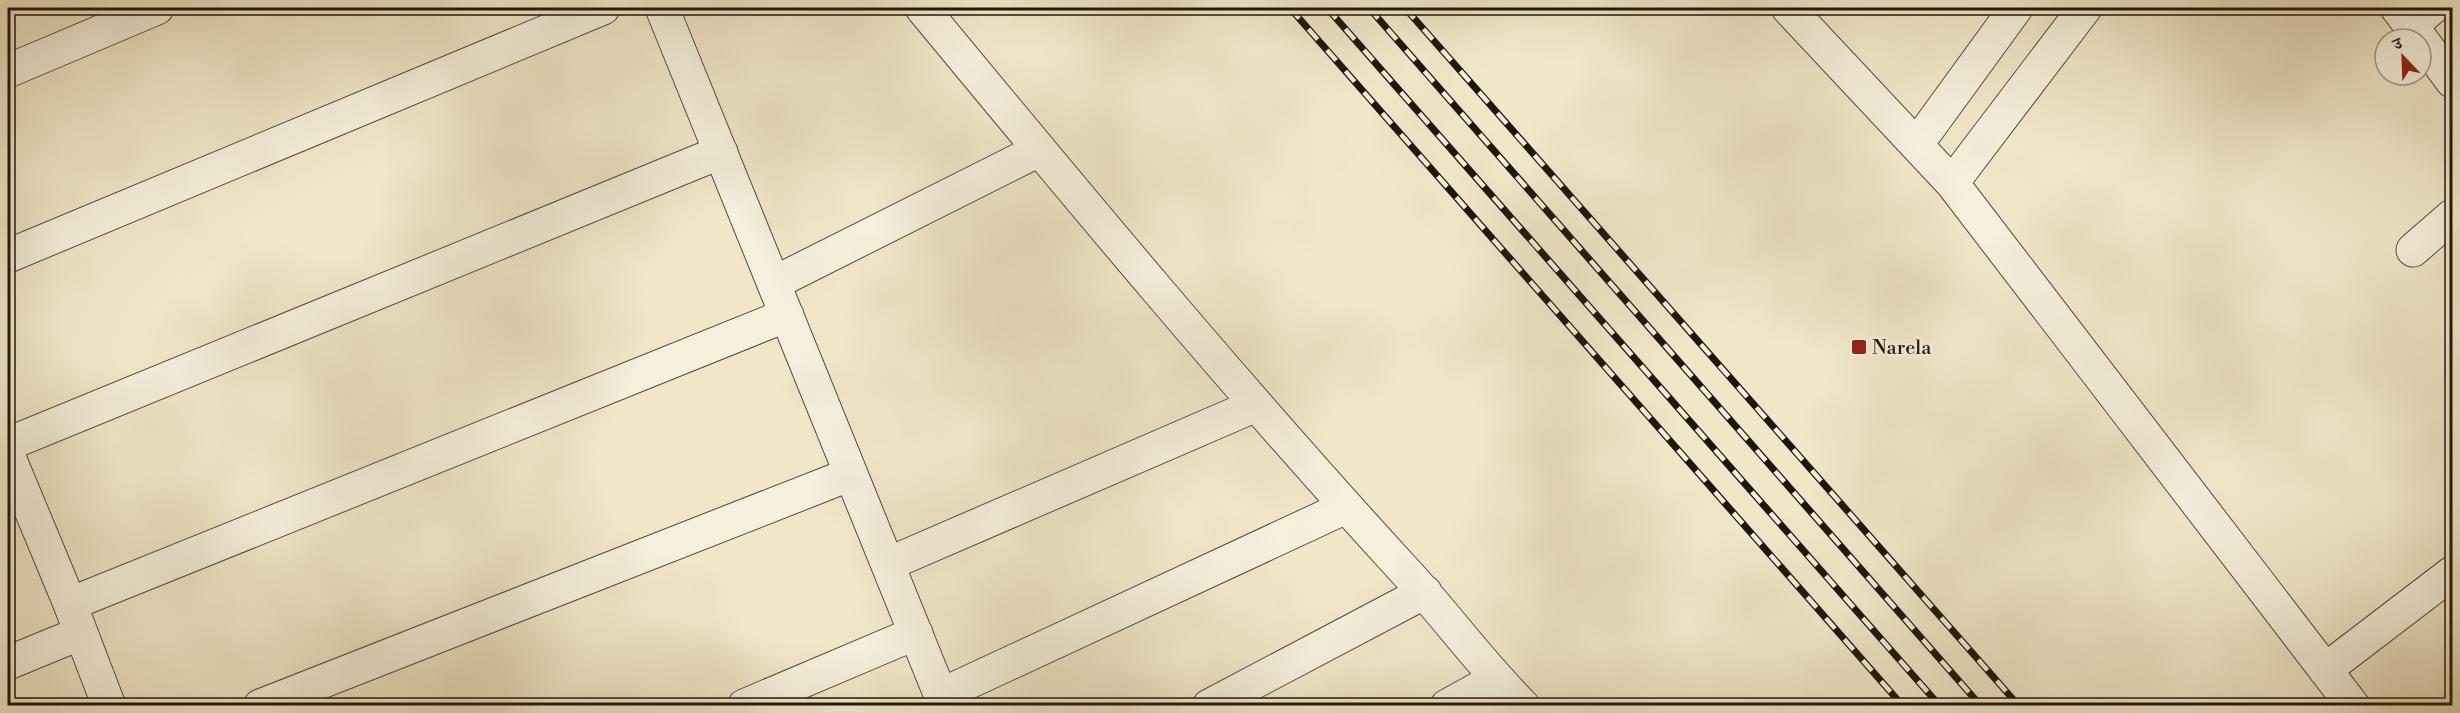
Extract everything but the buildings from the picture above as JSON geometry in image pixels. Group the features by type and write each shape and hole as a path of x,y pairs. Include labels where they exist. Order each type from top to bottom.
{"street":[{"path":"8,71 157,8"},
{"path":"8,256 603,8"},
{"path":"663,8 943,700 1346,507"},
{"path":"921,8 1256,405 1425,592 1496,679 1523,705"},
{"path":"1788,8 1952,183 2353,705"},
{"path":"1917,144 2016,8"},
{"path":"1952,183 2085,8"},
{"path":"2416,24 2452,81"},
{"path":"774,283 1039,150"},
{"path":"8,444 721,153"},
{"path":"2413,250 2452,216"},
{"path":"8,663 76,619 787,315"},
{"path":"888,564 1256,405"},
{"path":"8,455 109,705"},
{"path":"260,705 851,474"},
{"path":"2325,670 2452,573"},
{"path":"1209,705 1425,592"},
{"path":"744,705 916,633"},
{"path":"1447,705 1496,679"}],"railway":[{"path":"1290,8 1903,706"},
{"path":"1327,8 1940,706"},
{"path":"1369,8 1981,706"},
{"path":"1405,8 2019,706"}],"place":[{"name":"Narela","path":"1859,347"}]}
